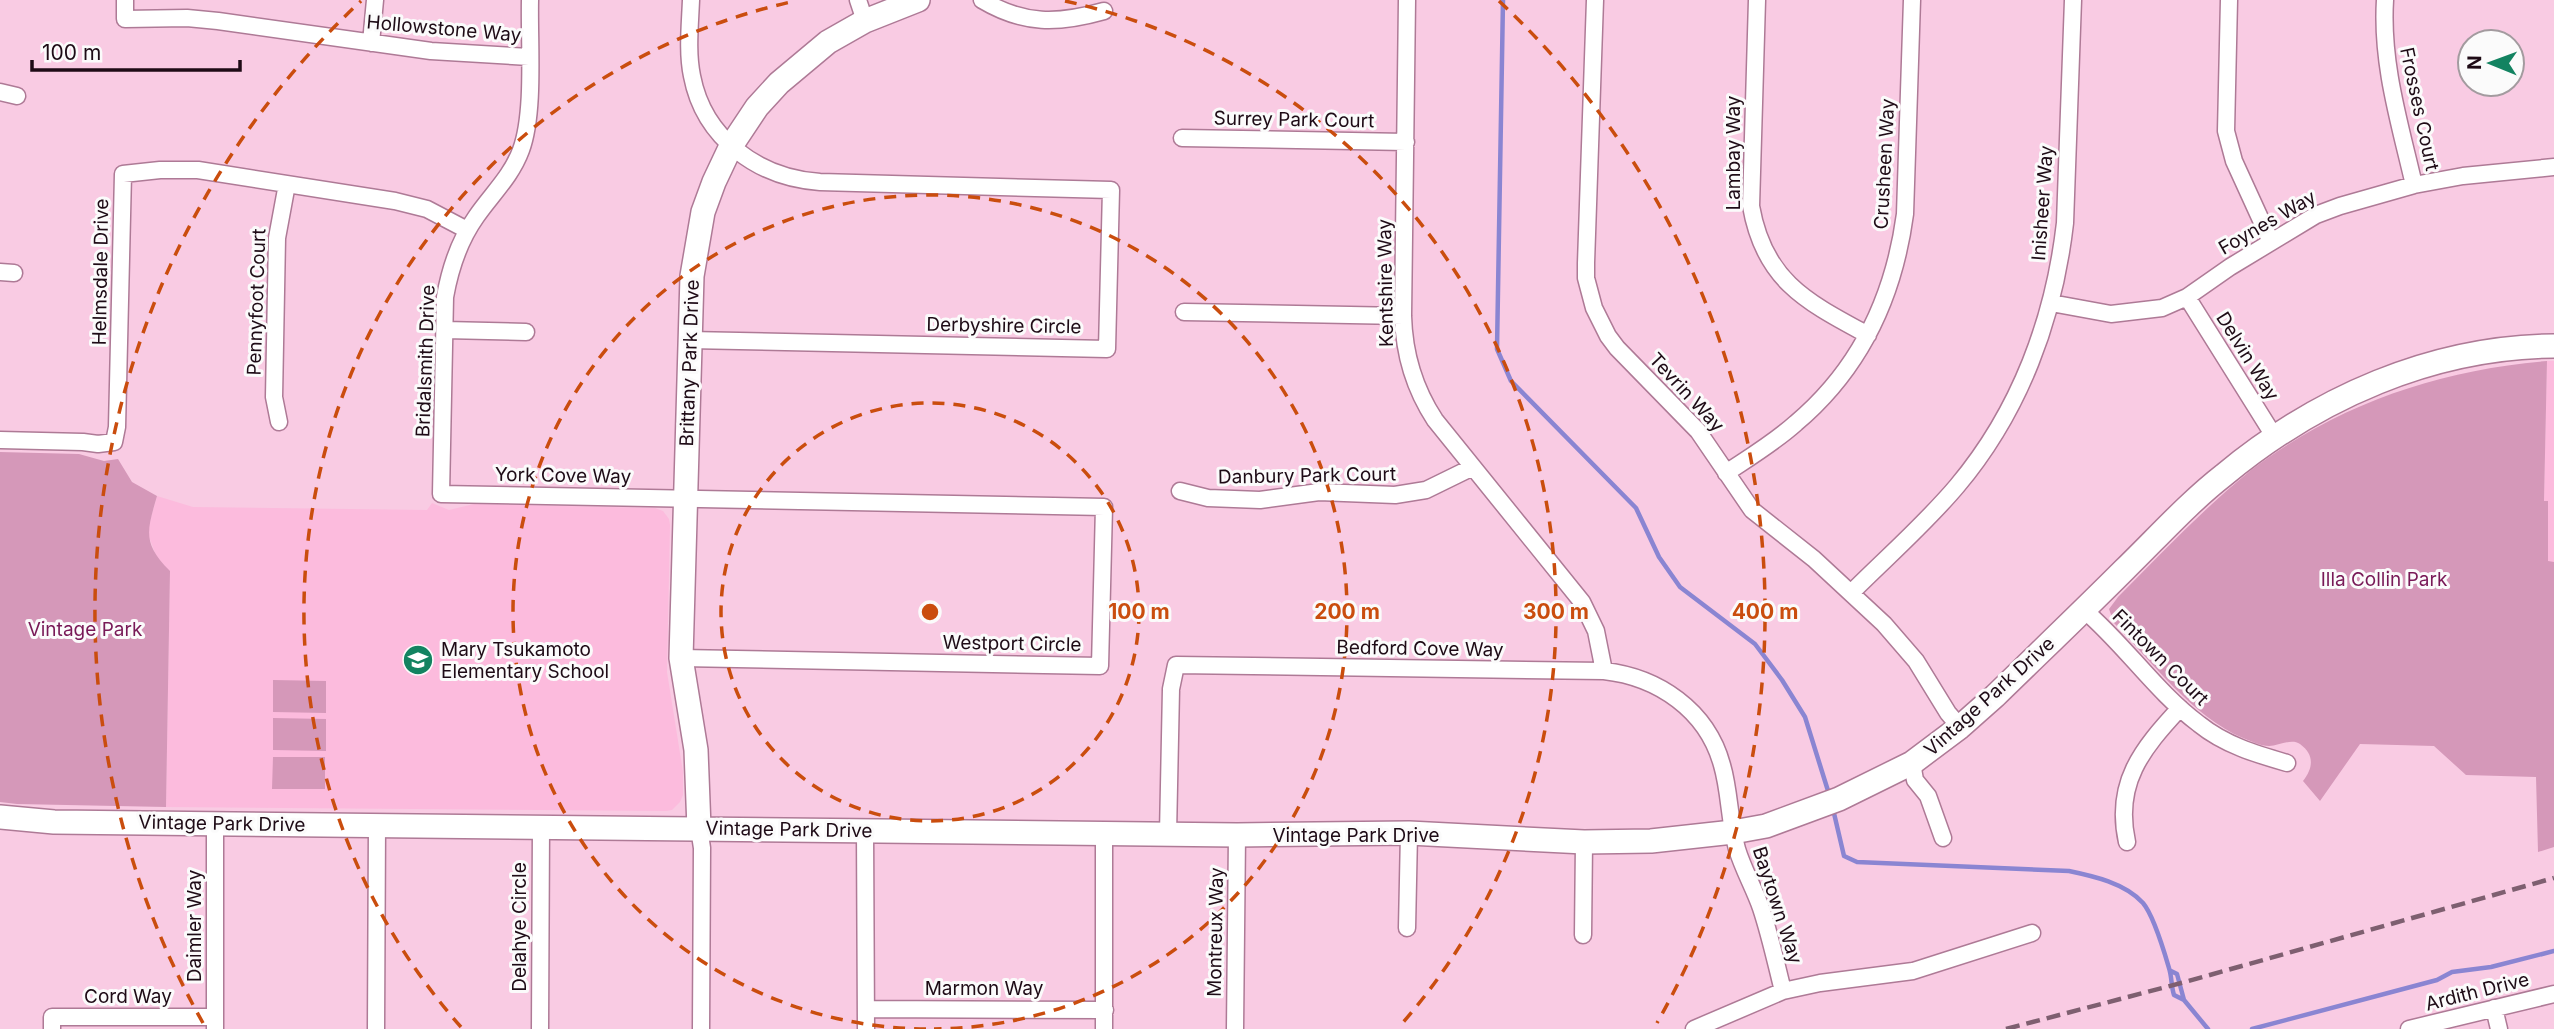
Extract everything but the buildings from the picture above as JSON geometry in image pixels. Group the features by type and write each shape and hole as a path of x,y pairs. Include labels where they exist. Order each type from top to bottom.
{"street":[{"name":"Hollowstone Way","path":"125,0 125,19 218,20 460,54 529,57"},
{"path":"372,43 375,0"},
{"name":"Bridalsmith Drive","path":"441,494 444,330 448,282 467,230 506,179 521,150 528,117 530,0"},
{"path":"691,0 690,61 696,92 710,121 731,146"},
{"name":"Brittany Park Drive","path":"699,828 696,750 681,658 689,340 696,244 714,182 731,146 757,107 779,83 862,10 918,0"},
{"path":"982,0 1013,15 1045,21 1077,19 1104,11"},
{"name":"Kentshire Way","path":"1407,0 1404,316 1407,356 1419,393 1434,420 1582,602 1596,631 1604,671"},
{"name":"Tevrin Way","path":"1595,0 1586,263 1589,294 1594,308 1608,335 1699,431 1742,498 1762,520 1852,592 1916,660 1948,713 1960,727"},
{"name":"Lambay Way","path":"1757,0 1751,206 1758,237 1772,265 1792,289 1868,335"},
{"name":"Crusheen Way","path":"1726,473 1785,432 1821,401 1851,363 1868,335 1893,277 1905,215 1912,0"},
{"name":"Inisheer Way","path":"1852,592 1937,509 1988,445 2020,388 2033,358 2051,303 2065,223 2073,0"},
{"path":"2229,0 2226,131 2234,161 2271,242"},
{"name":"Frosses Court","path":"2385,0 2384,35 2388,72 2414,185"},
{"path":"0,92 17,96"},
{"name":"Surrey Park Court","path":"1182,138 1406,142"},
{"name":"Derbyshire Circle","path":"689,340 1107,348 1111,190 805,181 791,179 760,167 731,146"},
{"name":"Foynes Way","path":"2051,303 2111,314 2162,308 2187,297 2230,267 2316,215 2414,185 2475,174 2554,167"},
{"name":"Helmsdale Drive","path":"0,440 98,444 114,442 118,419 123,174 198,170 410,204 443,216 467,230"},
{"name":"Pennyfoot Court","path":"279,422 274,397 277,238 286,184"},
{"name":"Delvin Way","path":"2187,297 2274,436"},
{"path":"1184,312 1404,316"},
{"path":"444,330 526,332"},
{"name":"Vintage Park Drive","path":"0,817 54,822 1104,834 1409,833 1584,842 1651,841 1733,832 1766,825 1839,799 1912,763 1960,727 2207,490 2274,436 2343,397 2402,374 2490,352 2554,346"},
{"name":"Danbury Park Court","path":"1180,491 1208,498 1259,500 1320,492 1395,495 1426,490 1473,467"},
{"name":"York Cove Way","path":"441,494 685,499"},
{"name":"Westport Circle","path":"681,658 1100,666 1101,639 1104,507 685,499"},
{"name":"Fintown Court","path":"2084,610 2200,726 2242,749 2287,763"},
{"name":"Bedford Cove Way","path":"1168,834 1171,688 1176,666 1604,671 1635,677 1664,690 1699,720 1722,763 1733,832"},
{"path":"2127,842 2123,814 2133,768 2149,743 2180,708"},
{"path":"1912,763 1915,780 1928,796 1942,838"},
{"name":"Daimler Way","path":"215,823 215,1023"},
{"path":"376,1029 377,825"},
{"name":"Delahye Circle","path":"540,1029 541,826"},
{"path":"699,828 702,848 701,1029"},
{"path":"865,830 866,1029"},
{"name":"Baytown Way","path":"1733,832 1762,910 1783,991"},
{"path":"1407,928 1409,833"},
{"path":"1104,834 1104,1029"},
{"name":"Montreux Way","path":"1235,1029 1237,835"},
{"path":"1583,935 1584,842"},
{"path":"1694,1029 1783,991 1821,983 1913,971 2032,933"},
{"name":"Ardith Drive","path":"2409,1029 2554,994"},
{"path":"2494,1008 2499,1029"},
{"name":"Marmon Way","path":"866,1009 1105,1010"},
{"name":"Cord Way","path":"52,1029 52,1017 215,1023"}],"shaded area":[{"path":"2547,361 2554,361 2554,562 2548,562 2548,502 2544,501"},
{"name":"Mary Tsukamoto Elementary School","path":"157,496 193,507 427,510 432,503 449,510 474,504 655,508 663,511 670,525 667,672 683,772 683,795 680,802 672,810 666,811 166,807 170,572 157,558 147,532"}],"green space":[{"name":"Illa Collin Park","path":"2547,361 2544,501 2548,501 2548,561 2554,562 2554,847 2538,852 2536,777 2466,775 2434,746 2360,744 2320,801 2303,781 2311,762 2305,748 2296,742 2262,745 2225,729 2207,717 2174,687 2114,623 2109,609 2118,597 2216,501 2283,447 2354,409 2391,394 2467,373"},
{"name":"Vintage Park","path":"0,452 79,454 104,461 118,459 132,482 157,496 149,536 155,552 170,571 166,807 0,802"},
{"path":"273,680 326,681 326,713 273,712"},
{"path":"273,718 326,719 326,751 273,750"},
{"path":"273,757 325,757 325,789 272,789"}],"waterway":[{"path":"1503,0 1497,349 1511,381 1636,508 1659,557 1680,587 1755,644 1782,680 1805,717 1829,794"},
{"path":"1833,809 1844,856 1857,862 2069,871 2118,885 2136,896 2151,916 2169,968 2174,995 2184,1000"},
{"path":"2252,1029 2437,980 2452,972 2491,967 2554,951"},
{"path":"2171,971 2177,974 2184,1000 2208,1029"}],"railway":[{"path":"2006,1029 2185,982 2554,878"}],"place":[{"name":"Mary Tsukamoto Elementary School","path":"418,660"}]}
